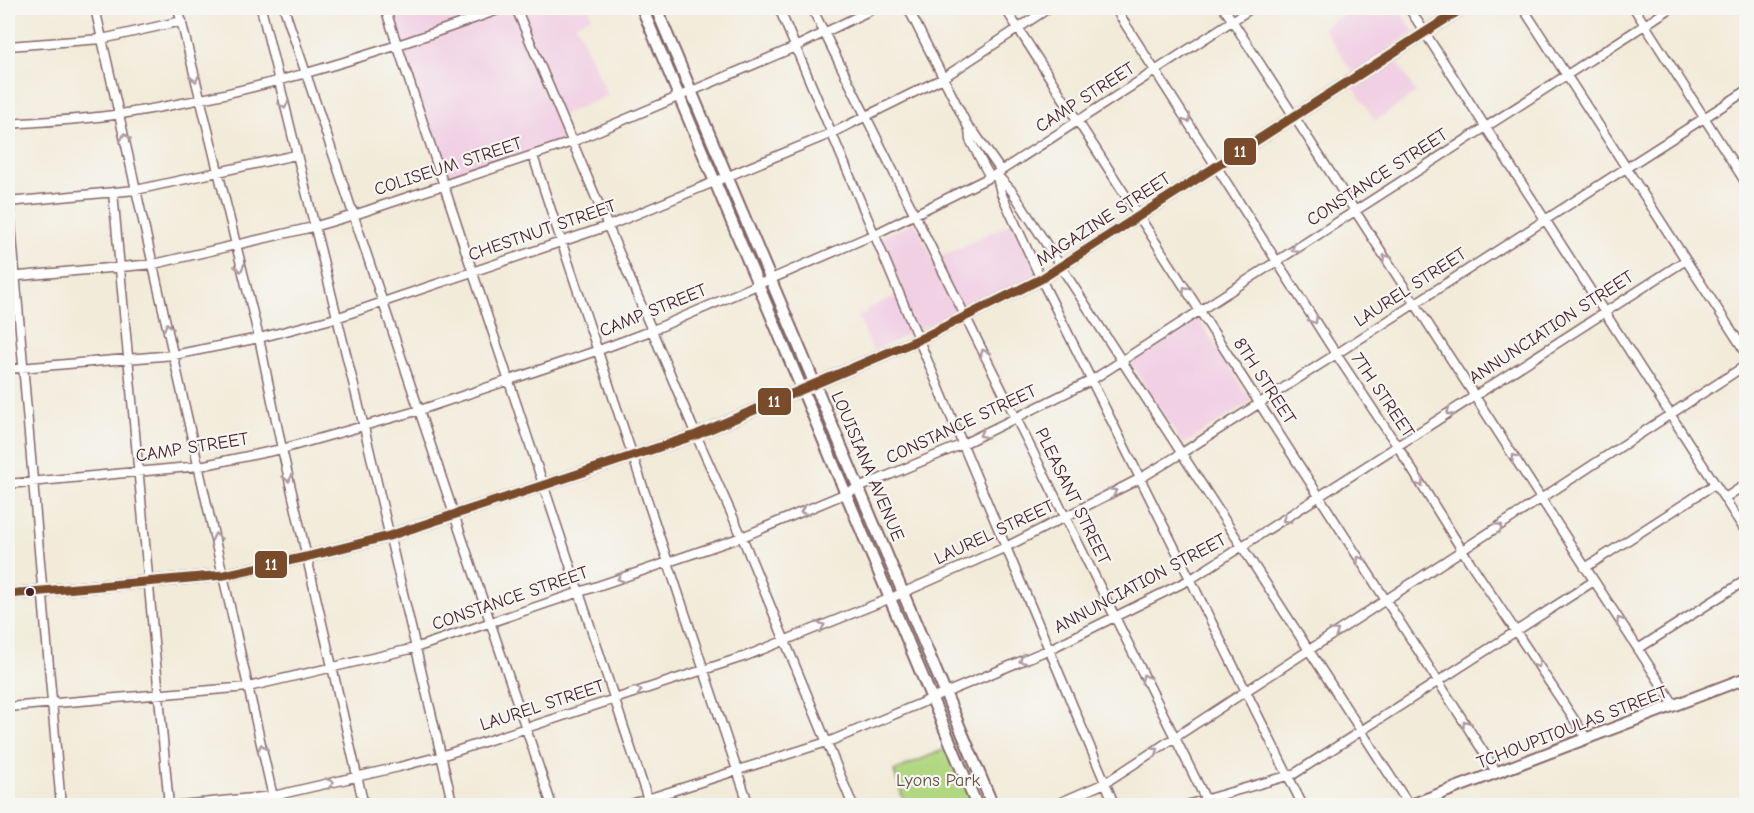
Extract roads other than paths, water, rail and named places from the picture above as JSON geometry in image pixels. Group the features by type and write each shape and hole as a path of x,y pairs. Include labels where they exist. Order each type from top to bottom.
{"street":[{"path":"95,8 275,806"},
{"path":"178,8 259,338 306,557 364,806"},
{"path":"261,8 453,806"},
{"path":"284,8 552,806"},
{"path":"385,8 649,802"},
{"path":"8,124 120,114 278,80 397,44 486,10 503,8"},
{"path":"516,8 696,435 742,537 853,806"},
{"name":"LOUISIANA AVENUE","path":"642,8 977,806"},
{"name":"LOUISIANA AVENUE","path":"656,8 993,806"},
{"path":"779,8 1115,806"},
{"name":"PLEASANT STREET","path":"812,8 1208,802"},
{"name":"COLISEUM STREET","path":"12,277 154,264 313,227 572,142 795,47 875,8"},
{"path":"908,8 969,129 974,132 996,174 1001,193 1041,279 1303,806"},
{"name":"8TH STREET","path":"1005,8 1497,773"},
{"name":"CHESTNUT STREET","path":"8,369 174,355 259,338 336,318 608,226 832,132 943,78 1049,8"},
{"name":"7TH STREET","path":"1114,8 1462,550 1587,739"},
{"path":"1224,8 1675,706"},
{"name":"CAMP STREET","path":"8,484 200,466 282,449 420,410 653,330 875,234 996,174 1252,8"},
{"path":"1409,8 1746,532"},
{"name":"MAGAZINE STREET","path":"8,594 224,575 306,557 389,536 696,435 967,318 1041,279 1463,8"},
{"path":"1523,8 1746,353"},
{"path":"1634,8 1746,183"},
{"name":"CONSTANCE STREET","path":"8,707 248,687 415,648 742,537 847,493 963,444 1092,380 1671,8"},
{"path":"1743,8 1746,13"},
{"path":"8,46 102,39 182,21"},
{"name":"LAUREL STREET","path":"169,806 273,796 441,756 784,641 891,598 1006,547 1141,478 1182,453 1746,91"},
{"path":"8,202 136,190 296,155"},
{"path":"533,156 749,806"},
{"path":"996,174 1012,191 1123,360 1409,805"},
{"path":"8,190 12,277 24,367 62,806"},
{"path":"114,192 169,806"},
{"name":"ANNUNCIATION STREET","path":"625,806 649,802 826,742 1050,649 1191,579 1686,260"},
{"path":"1052,806 1105,783 1746,365"},
{"path":"825,440 837,435"},
{"path":"1585,568 1716,484"},
{"path":"1725,498 1746,484"},
{"path":"1638,650 1746,580"},
{"path":"1183,806 1208,802 1289,776 1594,581"},
{"name":"TCHOUPITOULAS STREET","path":"1409,805 1746,678"}],"park label":[{"name":"Lyons Park","path":"938,780"}]}
